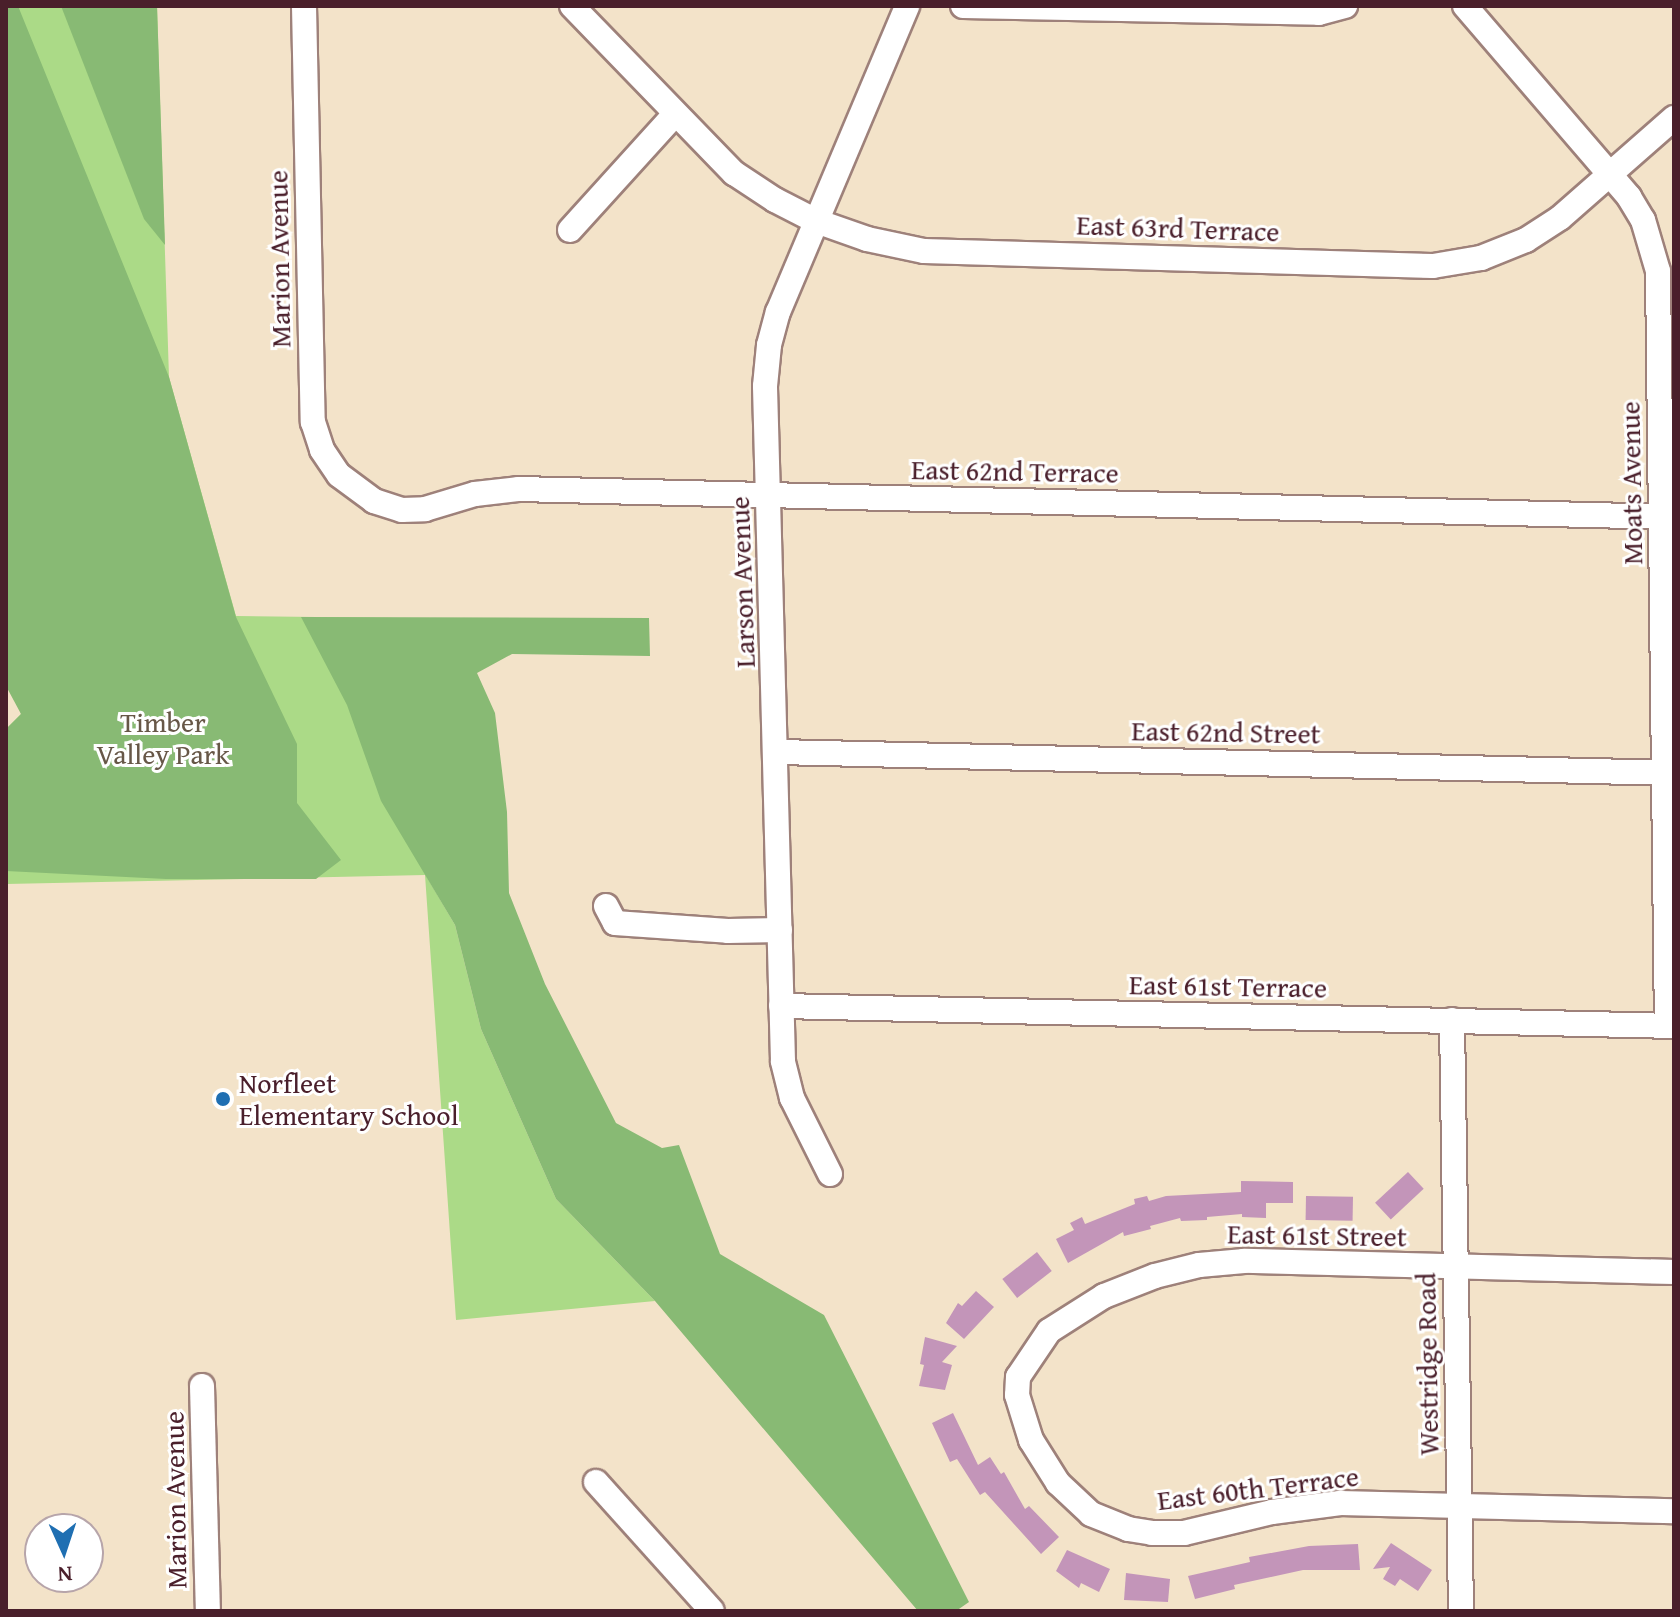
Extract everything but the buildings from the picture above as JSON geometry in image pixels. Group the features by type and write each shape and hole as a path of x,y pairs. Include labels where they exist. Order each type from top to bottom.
{"street":[{"name":"Marion Avenue","path":"304,6 313,422 339,475 362,492"},
{"name":"East 63rd Terrace","path":"572,6 734,173 816,221 867,239 924,251 1433,266 1481,258 1526,240 1560,218 1674,118"},
{"name":"Larson Avenue","path":"830,1174 792,1098 783,1061 765,386 769,345 778,312 907,6"},
{"path":"963,6 1319,13 1345,6"},
{"name":"Moats Avenue","path":"1465,6 1611,174 1643,220 1658,271 1668,517 1671,1026"},
{"path":"570,230 675,114"},
{"name":"East 62nd Terrace","path":"362,492 374,501 402,510 518,489 1668,517"},
{"name":"East 62nd Street","path":"777,752 1669,773"},
{"path":"606,906 615,923 780,930"},
{"name":"East 61st Terrace","path":"781,1006 1671,1026"},
{"name":"Westridge Road","path":"1452,1020 1461,1611"},
{"name":"East 61st Street","path":"1017,1395 1018,1377 1049,1331 1104,1296 1155,1276 1199,1265 1244,1261 1674,1272"},
{"name":"Marion Avenue","path":"202,1386 208,1611"},
{"name":"East 60th Terrace","path":"1017,1395 1031,1440 1058,1483 1091,1514 1128,1529 1184,1533 1272,1512 1340,1503 1674,1511"},
{"path":"596,1482 712,1611"}],"green space":[{"name":"Timber Valley Park","path":"6,6 157,6 169,377 236,616 399,618 425,874 455,925 481,1029 556,1199 655,1301 456,1320 425,875 6,884 6,729 21,714 6,656"},
{"name":"Timber Valley Park","path":"6,6 18,6 169,377 236,617 297,744 297,803 341,860 316,879 166,879 6,871 6,729 21,714 6,686"},
{"path":"61,6 157,6 165,245 144,219"},
{"path":"301,617 649,618 650,656 512,654 477,673 495,713 507,812 509,893 545,984 616,1123 662,1148 679,1145 720,1254 824,1315 969,1602 956,1611 918,1611 655,1301 556,1199 481,1029 455,925 381,801 347,705"}],"place":[{"name":"Norfleet Elementary School","path":"223,1099"}]}
